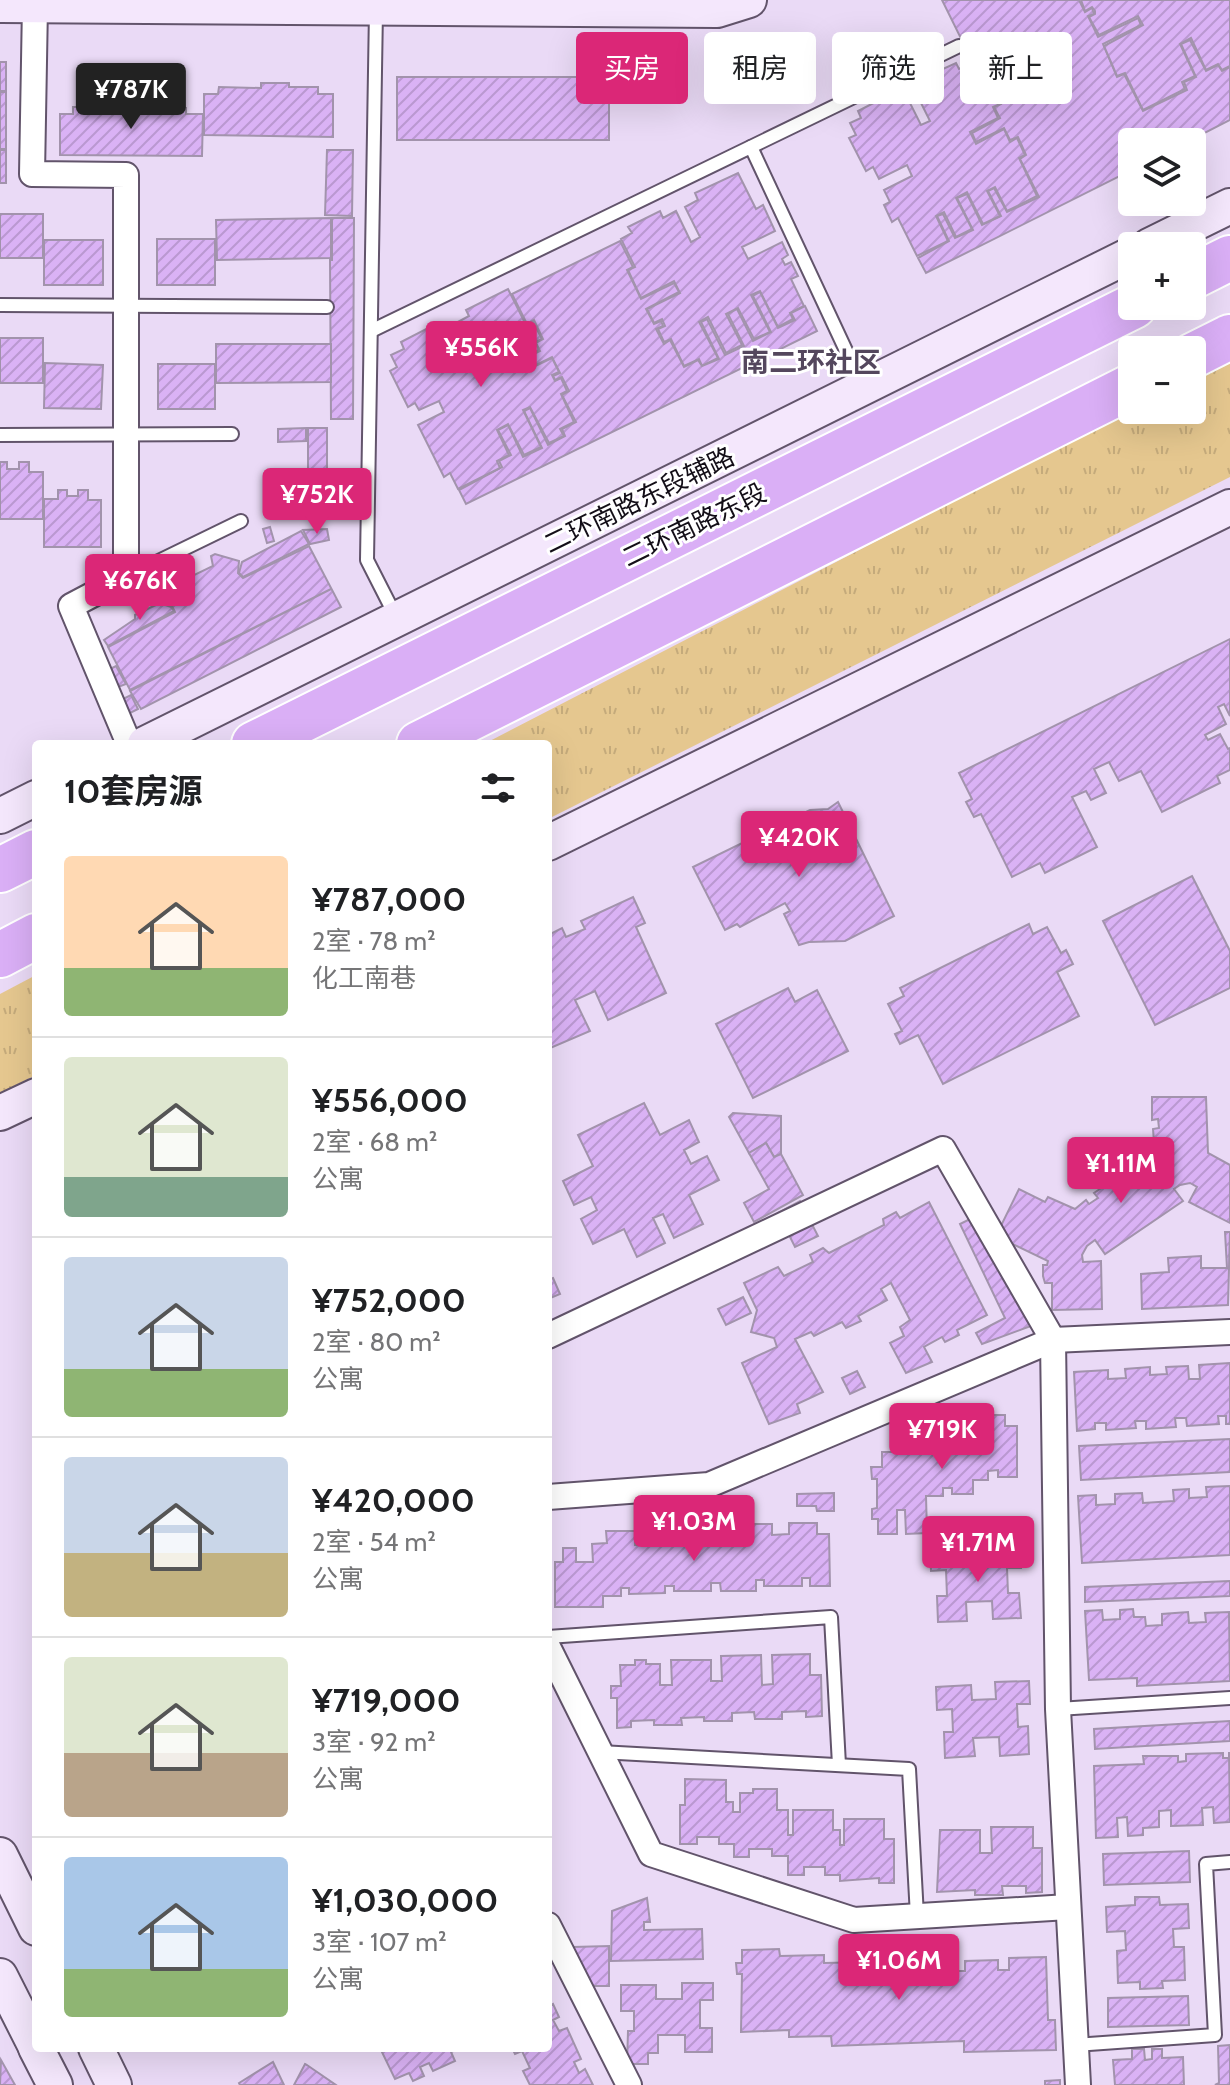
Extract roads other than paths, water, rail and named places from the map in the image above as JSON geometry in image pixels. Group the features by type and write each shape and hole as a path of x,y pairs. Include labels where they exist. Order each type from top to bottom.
{"highway":[{"path":"1206,270 1230,258"},
{"name":"二环南路东段","path":"262,740 1118,314"},
{"path":"1206,349 1230,337"},
{"path":"427,740 1118,393"},
{"path":"0,870 32,854"},
{"path":"0,955 32,938"}],"main road":[{"path":"0,5 593,5 717,10 749,0"},
{"path":"1177,232 1230,206"},
{"name":"二环南路东段辅路","path":"153,740 1118,261"},
{"path":"552,841 1230,507"},
{"path":"0,816 32,800"},
{"path":"0,1113 32,1098"},
{"path":"0,1855 32,1920"},
{"path":"0,1976 32,2040"},
{"path":"38,2052 55,2085"},
{"path":"98,2052 114,2085"}],"street":[{"path":"35,5 32,174 126,175 126,577 71,606 127,740"},
{"path":"552,1334 943,1149 1053,1340 1058,1709 1078,2085"},
{"path":"552,1497 709,1485 1053,1340 1230,1332"},
{"path":"552,1655 651,1854 854,1920 1068,1907"},
{"path":"552,1933 629,2085"}],"lane":[{"path":"376,7 367,560 397,620"},
{"path":"371,331 959,46"},
{"path":"751,147 864,388"},
{"path":"0,305 327,307"},
{"path":"0,435 232,434"},
{"path":"126,577 241,521"},
{"path":"552,1637 831,1617 839,1765"},
{"path":"1058,1709 1230,1698"},
{"path":"600,1752 909,1769 917,1916"},
{"path":"1075,2045 1215,2035 1206,1864 1230,1862"}],"district":[{"name":"南二环社区","path":"811,362"}]}
